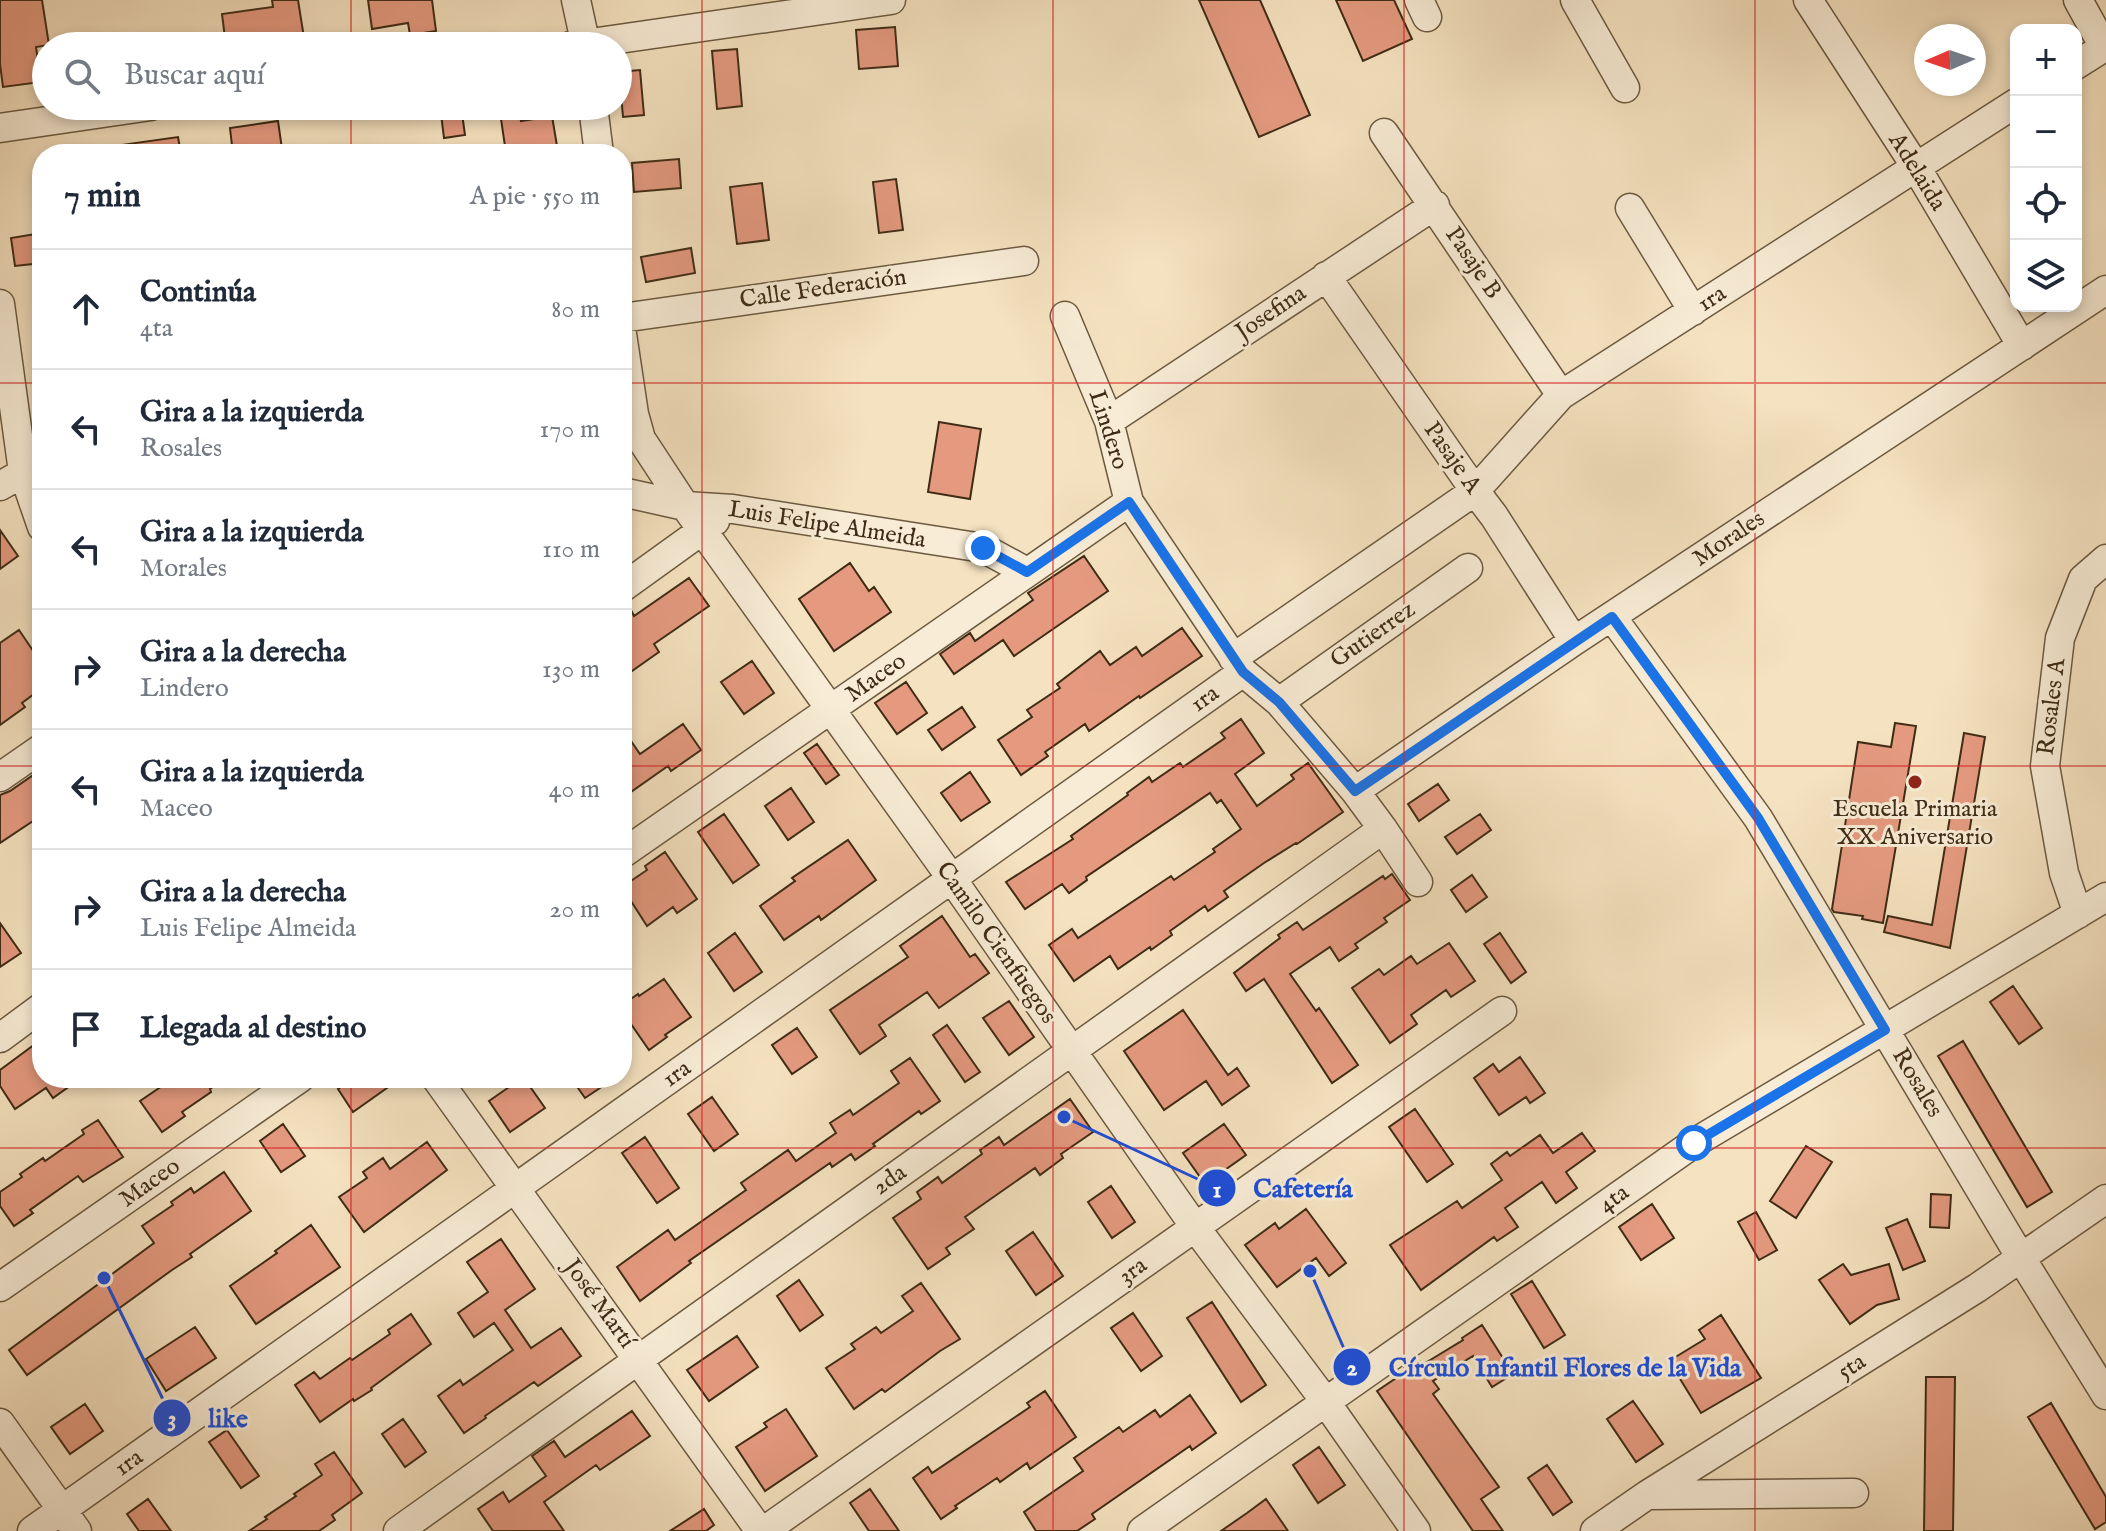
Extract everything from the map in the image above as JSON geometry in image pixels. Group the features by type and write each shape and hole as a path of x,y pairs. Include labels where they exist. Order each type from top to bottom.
{"street":[{"path":"576,0 579,32"},
{"path":"632,37 891,0"},
{"path":"1575,0 1625,88"},
{"name":"Adelaida","path":"1808,0 1916,167 2022,346"},
{"path":"2078,0 2105,46 2082,61"},
{"name":"1ra","path":"32,1531 70,1520 516,1188 952,879 1475,491 1561,395 2010,107"},
{"path":"0,128 55,120"},
{"path":"595,120 598,144"},
{"name":"Pasaje B","path":"1384,133 1561,395"},
{"name":"Josefina","path":"1109,421 1435,205"},
{"path":"1630,208 1693,311"},
{"name":"Calle Federación","path":"632,317 1024,261"},
{"name":"Pasaje A","path":"1326,276 1494,516 1574,641"},
{"name":"Morales","path":"1355,791 1574,641 2106,290"},
{"path":"0,305 22,473 32,500"},
{"name":"Lindero","path":"1065,316 1109,421 1129,502 1238,665 1279,702 1355,791 1418,882"},
{"name":"Camilo Cienfuegos","path":"632,401 641,439 702,531 952,879 1195,1227 1325,1401 1416,1531"},
{"name":"Luis Felipe Almeida","path":"632,494 685,506 733,509 983,548 1027,572"},
{"name":"Maceo","path":"632,847 1129,502"},
{"path":"632,581 733,509"},
{"name":"Rosales A","path":"2098,905 2064,873 2045,766 2060,638 2083,579 2106,559"},
{"name":"Gutierrez","path":"1279,702 1468,568"},
{"name":"Rosales","path":"1612,617 1758,818 2106,1395"},
{"path":"0,777 32,755"},
{"name":"2da","path":"398,1531 1383,829"},
{"name":"4ta","path":"1142,1531 1694,1143 2098,905"},
{"name":"3ra","path":"762,1531 1502,1011"},
{"path":"0,1038 32,1014"},
{"name":"Maceo","path":"0,1287 286,1088"},
{"name":"José Martí","path":"443,1088 762,1531"},
{"name":"5ta","path":"1595,1531 1647,1495 1977,1288 2106,1199"},
{"path":"0,1423 70,1520"},
{"path":"1647,1495 1854,1493"}],"building":[{"path":"0,0 42,0 47,32 32,32 32,83 3,87"},
{"path":"272,0 298,0 303,32 224,32 222,14 273,7"},
{"path":"368,0 432,0 436,31 410,32 408,23 372,29"},
{"path":"1199,0 1260,0 1310,115 1259,137"},
{"path":"1336,0 1394,0 1412,39 1363,61"},
{"path":"895,27 898,66 859,69 856,30"},
{"path":"737,49 742,106 717,109 712,51"},
{"path":"640,70 644,115 632,116 632,71"},
{"path":"442,120 463,120 465,135 444,138"},
{"path":"501,120 553,120 557,144 505,144"},
{"path":"278,121 281,144 232,144 230,128"},
{"path":"178,137 179,144 128,144"},
{"path":"679,159 681,188 634,192 632,163"},
{"path":"896,179 903,230 879,233 873,182"},
{"path":"762,183 769,240 737,244 730,187"},
{"path":"32,235 32,264 15,266 11,238"},
{"path":"691,248 695,273 646,282 641,257"},
{"path":"939,422 981,429 970,499 928,492"},
{"path":"0,530 18,556 0,569"},
{"path":"1084,556 1108,591 1014,656 1003,640 954,674 940,654 970,633 975,641 1033,600 1028,593"},
{"path":"850,563 869,591 874,587 891,612 834,651 799,599"},
{"path":"689,578 709,606 654,644 659,652 632,671 632,612 634,616"},
{"path":"1182,628 1202,656 1089,731 1085,724 1045,752 1048,756 1021,775 998,740 1032,717 1027,710 1060,688 1057,684 1100,651 1110,665 1136,647 1142,656"},
{"path":"19,630 32,649 32,696 22,703 25,707 0,725 0,643"},
{"path":"752,661 774,693 744,714 721,682"},
{"path":"906,682 927,713 897,734 875,703"},
{"path":"962,707 975,727 942,750 928,730"},
{"path":"1241,719 1264,753 1235,774 1257,806 1294,779 1291,775 1308,763 1343,812 1224,891 1228,897 1208,911 1205,906 1170,931 1172,935 1151,950 1150,947 1118,969 1110,956 1074,981 1049,945 1072,929 1078,938 1171,876 1174,880 1215,852 1213,849 1241,829 1221,800 1217,803 1210,793 1086,877 1087,880 1069,893 1062,884 1025,909 1006,882 1073,839 1071,836 1149,777 1152,782 1180,763 1183,767 1225,738 1221,733"},
{"path":"1895,723 1916,726 1883,923 1832,909 1858,742 1891,747"},
{"path":"683,724 701,750 671,771 668,766 632,791 632,742 640,754"},
{"path":"1964,733 1985,737 1950,948 1884,932 1888,916 1932,925"},
{"path":"817,744 839,775 826,784 804,753"},
{"path":"970,772 990,802 961,821 941,793"},
{"path":"32,776 32,822 0,843 0,795"},
{"path":"1438,784 1449,800 1419,821 1408,804"},
{"path":"791,788 814,822 788,840 765,806"},
{"path":"724,814 759,865 733,883 698,832"},
{"path":"1480,814 1491,830 1457,854 1445,837"},
{"path":"848,840 876,880 821,920 819,916 784,940 760,906 795,881 792,878"},
{"path":"665,852 697,899 677,913 673,907 647,926 632,903 632,880 647,870 645,866"},
{"path":"1392,874 1410,900 1384,918 1387,922 1355,944 1358,948 1339,961 1330,947 1290,974 1316,1011 1319,1008 1358,1065 1332,1083 1264,979 1246,991 1234,973 1297,922 1303,930 1383,876 1385,879"},
{"path":"1472,875 1487,897 1466,912 1451,890"},
{"path":"942,916 970,957 975,954 989,973 939,1008 927,992 879,1025 886,1036 860,1054 830,1010 908,957 900,946"},
{"path":"0,923 21,953 0,967"},
{"path":"735,933 762,972 734,991 708,953"},
{"path":"1500,933 1526,972 1511,983 1484,944"},
{"path":"1449,943 1475,981 1451,997 1446,990 1411,1015 1417,1024 1390,1043 1352,988 1379,969 1384,975 1411,956 1417,964"},
{"path":"664,979 691,1017 649,1050 632,1025 632,998"},
{"path":"2013,986 2042,1028 2019,1044 1990,1002"},
{"path":"1009,1001 1034,1037 1009,1055 983,1018"},
{"path":"1183,1010 1228,1075 1237,1068 1249,1086 1222,1105 1206,1081 1164,1110 1124,1051"},
{"path":"947,1025 980,1072 965,1082 933,1035"},
{"path":"797,1028 817,1057 792,1074 772,1045"},
{"path":"1963,1041 2052,1192 2027,1207 1938,1056"},
{"path":"32,1046 32,1088 46,1088 15,1109 0,1086 0,1070"},
{"path":"1520,1057 1545,1093 1530,1103 1526,1097 1499,1115 1474,1078 1493,1064 1499,1072"},
{"path":"910,1058 940,1101 921,1114 919,1111 855,1160 851,1154 832,1167 830,1163 689,1261 691,1263 640,1301 617,1267 668,1230 675,1240 746,1190 741,1183 788,1150 796,1161 836,1133 830,1123 850,1110 853,1115 899,1083 891,1071"},
{"path":"46,1088 67,1088 53,1098"},
{"path":"159,1088 211,1088 211,1092 182,1112 185,1116 162,1132 140,1101"},
{"path":"339,1088 387,1088 353,1112"},
{"path":"508,1088 531,1088 545,1108 510,1132 489,1101"},
{"path":"578,1088 600,1088 585,1098"},
{"path":"712,1097 738,1134 714,1151 688,1114"},
{"path":"1070,1099 1093,1132 1061,1154 1063,1158 1040,1175 1035,1168 965,1217 974,1229 946,1248 950,1254 928,1269 893,1218 921,1199 917,1192 938,1177 942,1183 982,1154 980,1150 999,1137 1004,1145"},
{"path":"1415,1109 1453,1164 1427,1182 1389,1127"},
{"path":"98,1120 123,1157 83,1182 78,1176 30,1210 33,1213 14,1226 0,1206 0,1192 43,1158 45,1161 84,1134 82,1130"},
{"path":"283,1124 305,1156 281,1172 260,1141"},
{"path":"1224,1124 1246,1155 1205,1184 1183,1153"},
{"path":"1582,1133 1595,1151 1566,1172 1577,1188 1556,1203 1542,1182 1505,1208 1518,1227 1497,1241 1494,1237 1421,1290 1390,1245 1457,1201 1462,1208 1502,1180 1491,1164 1507,1152 1510,1156 1540,1135 1553,1153"},
{"path":"645,1137 679,1188 657,1203 622,1153"},
{"path":"427,1142 447,1170 364,1232 339,1197 367,1178 363,1172 383,1158 390,1169"},
{"path":"1806,1146 1832,1162 1796,1218 1770,1201"},
{"path":"224,1172 251,1211 27,1375 9,1350 154,1243 142,1226 173,1205 171,1202 191,1188 194,1193"},
{"path":"1111,1186 1135,1222 1112,1238 1088,1202"},
{"path":"1931,1194 1951,1195 1949,1228 1930,1227"},
{"path":"1652,1204 1674,1238 1641,1260 1619,1227"},
{"path":"1306,1209 1346,1263 1329,1276 1316,1258 1277,1287 1245,1245 1275,1223 1279,1229"},
{"path":"1756,1212 1777,1250 1759,1260 1738,1222"},
{"path":"1907,1219 1925,1261 1903,1270 1886,1228"},
{"path":"311,1225 340,1267 256,1324 230,1286"},
{"path":"1033,1232 1063,1276 1036,1295 1006,1251"},
{"path":"501,1239 535,1289 505,1310 531,1348 561,1328 581,1356 538,1386 534,1382 464,1433 438,1396 460,1380 463,1385 513,1350 494,1323 474,1337 458,1313 488,1292 467,1262"},
{"path":"1843,1264 1851,1275 1889,1264 1899,1299 1877,1305 1850,1324 1819,1280"},
{"path":"799,1280 823,1315 800,1331 777,1296"},
{"path":"1532,1281 1565,1335 1544,1348 1511,1294"},
{"path":"921,1283 960,1339 885,1392 882,1389 854,1409 826,1368 855,1349 851,1344 876,1327 881,1333 913,1311 902,1296"},
{"path":"1212,1302 1266,1385 1241,1402 1187,1318"},
{"path":"1133,1313 1162,1356 1141,1371 1111,1328"},
{"path":"411,1314 431,1344 372,1390 320,1422 295,1385 314,1372 320,1379 350,1358 352,1360 390,1334 388,1330"},
{"path":"1721,1315 1761,1378 1701,1413 1669,1361 1705,1339 1699,1330"},
{"path":"1482,1325 1513,1374 1492,1387 1473,1356 1433,1381 1439,1389 1433,1394 1499,1487 1481,1499 1503,1531 1473,1531 1377,1391 1420,1362 1422,1365 1463,1340"},
{"path":"195,1327 216,1358 166,1391 146,1359"},
{"path":"737,1336 758,1367 709,1401 687,1370"},
{"path":"1926,1377 1955,1377 1953,1531 1924,1531"},
{"path":"1045,1391 1076,1437 1030,1469 1027,1463 1000,1482 997,1478 941,1519 913,1478 928,1467 932,1473 1030,1407 1027,1403"},
{"path":"1190,1395 1216,1433 1192,1450 1190,1446 1092,1514 1095,1519 1077,1531 1036,1531 1024,1512 1083,1471 1074,1458 1119,1427 1123,1432 1155,1410 1160,1417"},
{"path":"1633,1401 1663,1444 1636,1462 1607,1419"},
{"path":"2051,1403 2106,1497 2106,1522 2095,1529 2028,1417"},
{"path":"85,1404 103,1431 70,1454 51,1427"},
{"path":"786,1409 817,1456 765,1491 736,1447 767,1427 764,1423"},
{"path":"632,1411 650,1436 600,1470 596,1465 544,1502 564,1531 493,1531 478,1509 503,1492 509,1502 546,1476 532,1456 554,1441 565,1457"},
{"path":"403,1419 426,1452 405,1467 382,1434"},
{"path":"227,1430 259,1476 241,1488 209,1442"},
{"path":"1319,1447 1345,1485 1318,1503 1293,1465"},
{"path":"334,1452 362,1493 332,1515 335,1520 319,1531 249,1531 322,1475 315,1464"},
{"path":"1547,1465 1572,1502 1553,1515 1528,1478"},
{"path":"870,1489 899,1531 869,1531 850,1503"},
{"path":"148,1499 171,1531 139,1531 127,1514"},
{"path":"1266,1499 1288,1531 1221,1531 1247,1513"},
{"path":"704,1509 714,1525 706,1531 670,1531"}],"place":[{"name":"Escuela Primaria XX Aniversario","path":"1915,782"},
{"name":"Cafetería","path":"1064,1117"},
{"name":"Círculo Infantil Flores de la Vida","path":"1310,1271"},
{"name":"like","path":"104,1278"}],"route":[{"path":"983,548 1027,572 1129,502 1243,672 1279,702 1355,791 1612,617 1758,818 1885,1030 1694,1143"}]}
